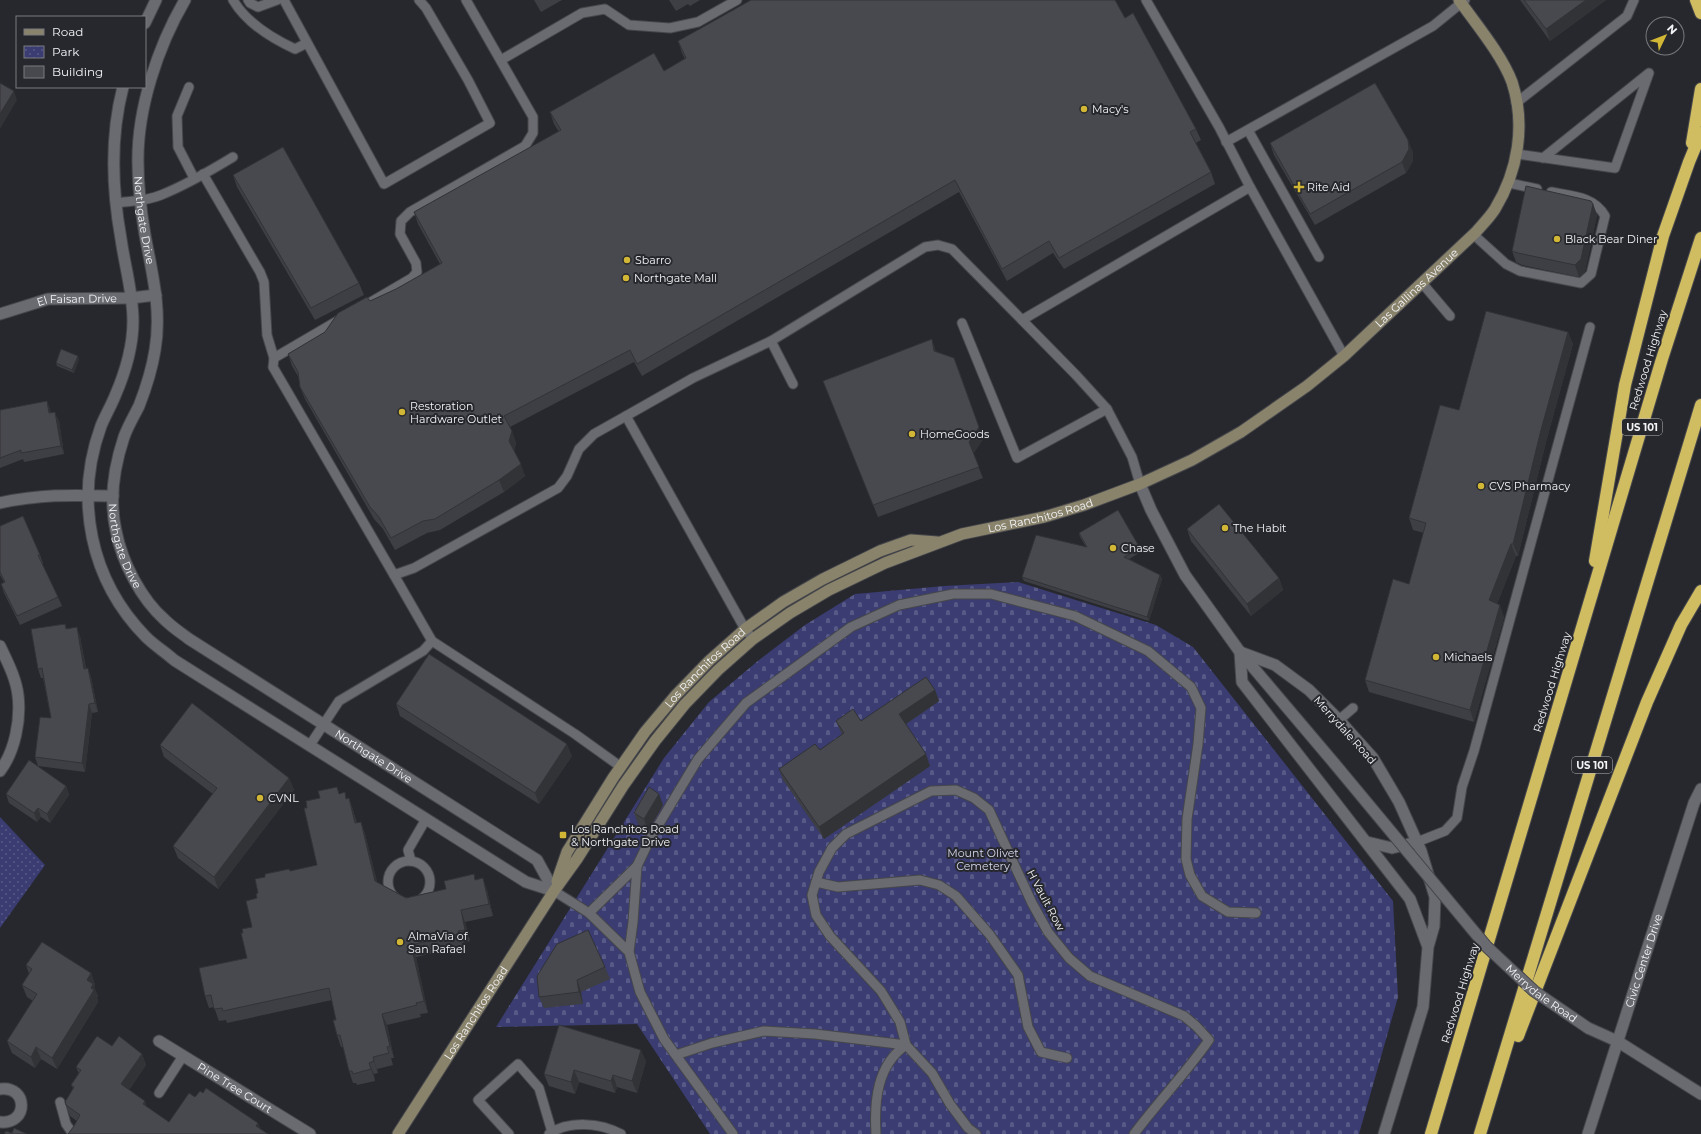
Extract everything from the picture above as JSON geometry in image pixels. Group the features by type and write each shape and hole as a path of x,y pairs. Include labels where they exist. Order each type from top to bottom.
{"highway":[{"path":"1696,0 1701,13"},
{"path":"1689,162 1701,89"},
{"path":"1585,616 1625,385 1663,236 1689,162 1701,133"},
{"name":"Redwood Highway","path":"1431,1134 1664,352 1701,238"},
{"name":"US 101","path":"1482,1129 1701,405"},
{"path":"1482,1129 1647,702 1688,611 1701,591"}],"main road":[{"name":"Las Gallinas Avenue","path":"1140,484 1192,460 1241,432 1307,386 1344,356 1474,235 1494,210 1509,183 1517,154 1519,119 1512,82 1495,50 1462,1"},
{"name":"Los Ranchitos Road","path":"398,1134 554,891 577,859 623,786 654,741 718,670 753,640 790,613 829,590 885,563 962,534 1044,517 1084,505 1140,484"},
{"name":"Los Ranchitos Road","path":"554,891 567,852 621,766 645,732 676,695 709,661 745,629 783,602 823,579 880,551 911,540 939,542"}],"street":[{"path":"146,21 156,0"},
{"name":"Northgate Drive","path":"185,0 155,64 141,128 138,162 141,200 156,296 158,323 155,350 148,381 124,435 116,463 113,496 116,530 124,562 141,590 164,619 189,639 537,860 554,891"},
{"name":"Northgate Drive","path":"123,88 116,125 113,162 116,203 131,298 133,322 130,346 124,373 101,426 92,457 88,496 91,535 101,571 120,604 146,637 174,660 526,882 554,891"},
{"name":"El Faisan Drive","path":"0,314 48,299 131,298 156,296"},
{"name":"Merrydale Road","path":"1140,484 1151,510 1185,575 1240,652 1486,946 1534,991 1588,1028 1617,1041 1701,1094"},
{"path":"0,504 32,497 51,495 113,496"},
{"path":"0,646 11,668 18,695 18,723 13,746 0,771"},
{"name":"Merrydale Road","path":"1240,652 1242,682 1410,899 1428,947"},
{"name":"Merrydale Road","path":"1240,652 1275,665 1309,690 1339,720 1373,758 1399,802 1417,842 1434,897 1434,926 1428,947 1423,1007 1384,1134"},
{"name":"Civic Center Drive","path":"1588,1134 1694,803 1701,789"},
{"path":"1366,842 1392,848 1417,842"},
{"name":"Pine Tree Court","path":"159,1041 310,1134"},
{"path":"0,1089 5,1088 15,1092 19,1096 22,1108 20,1113 12,1121 0,1122"}],"lane":[{"path":"233,0 239,11 257,27 284,44 295,49 307,43"},
{"path":"248,0 250,3 258,7 278,0"},
{"path":"284,0 384,184 490,123 465,74 426,8 419,0"},
{"path":"363,306 412,278 417,272 416,263 400,234 401,221 410,212 525,146 533,133 533,117 466,0"},
{"path":"501,60 582,13 605,9 629,25 670,28 698,22 737,0"},
{"path":"1146,0 1344,356"},
{"path":"1516,103 1627,16 1634,0"},
{"path":"1226,142 1432,26 1462,1"},
{"path":"1517,154 1543,158 1615,168 1649,73 1543,158"},
{"path":"189,87 177,116 178,147 194,178"},
{"path":"1248,130 1319,257"},
{"path":"116,203 141,200 161,195 233,157"},
{"path":"203,174 260,272 264,282 267,335 274,358 273,367 432,641 575,734 621,766"},
{"path":"1474,235 1506,264 1520,271 1571,283 1581,283 1592,274 1604,216 1600,208 1593,202 1585,199 1509,183"},
{"path":"1022,320 1250,187"},
{"path":"394,575 414,568 558,488 567,476 579,449 594,434 693,378 771,341 925,247 938,245 952,249 1076,375 1107,409 1132,457 1140,484"},
{"path":"1422,283 1450,316"},
{"path":"274,358 350,314"},
{"path":"962,323 1017,458 1107,409"},
{"path":"1417,842 1445,831 1457,818 1462,787 1476,744 1590,327"},
{"path":"771,341 793,384"},
{"path":"626,416 745,629 753,640"},
{"path":"1688,611 1701,583"},
{"path":"589,913 637,866 650,839 698,759 746,704 851,627 899,605 952,594 991,594 1075,616 1148,651 1191,687 1201,708 1198,744 1187,819 1186,859 1190,875 1202,896 1228,912 1256,913"},
{"path":"310,745 322,724 339,701 423,651 432,641"},
{"path":"1339,720 1353,708"},
{"name":"H Vault Row","path":"906,1045 900,1022 881,991 830,936 816,915 812,895 819,872 832,848 846,834 931,791 956,790 974,798 989,810 1032,903 1048,932 1069,958 1090,976 1184,1016 1209,1040 1187,1070 1157,1104 1134,1134"},
{"path":"411,861 408,850 426,819"},
{"path":"411,861 424,866 428,872 430,885 428,892 418,902 404,903 397,900 392,895 389,889 389,874 398,864 411,861"},
{"path":"637,866 633,922 628,952 640,992 664,1039 733,1134"},
{"path":"816,882 838,887 920,880 939,885 956,896 990,935 1018,975 1028,1027 1041,1052 1067,1058"},
{"name":"Northgate Drive","path":"554,891 589,913 628,952"},
{"path":"676,1055 712,1043 764,1031 815,1034 906,1045 932,1073 950,1104 968,1128 976,1134"},
{"path":"876,1134 875,1116 877,1093 884,1071 895,1053 906,1045"},
{"path":"159,1093 183,1056"},
{"path":"509,1134 478,1100 518,1064 539,1088 550,1133 568,1127 596,1125 621,1134"},
{"path":"60,1102 66,1124 73,1134"}],"green space":[{"name":"Mount Olivet Cemetery","path":"1018,582 1156,625 1193,647 1393,901 1398,997 1359,1134 710,1134 637,1024 496,1027 664,758 709,702 759,660 805,625 855,594 944,586"},
{"path":"0,817 45,865 0,928"}],"building":[{"name":"Northgate Mall","path":"751,0 1115,0 1125,18 1133,13 1196,129 1190,132 1211,172 1059,258 1049,241 1002,269 955,180 637,364 630,350 504,416 512,431 509,441 521,464 499,480 435,519 423,521 391,538 379,517 370,507 300,387 298,372 288,354 325,332 338,313 367,297 370,301 396,289 442,263 414,212 561,130 550,112 654,53 664,71 686,58 678,41"},
{"path":"1524,0 1586,0 1546,29"},
{"path":"0,83 14,91 0,114"},
{"name":"Rite Aid","path":"1375,83 1408,140 1409,149 1402,162 1310,214 1270,143"},
{"path":"283,147 359,283 311,308 233,175"},
{"name":"Black Bear Diner","path":"1526,186 1591,201 1593,204 1581,259 1575,265 1512,251"},
{"path":"1486,311 1568,332 1541,430 1513,544 1511,544 1489,600 1500,605 1470,710 1365,680 1393,579 1409,584 1426,523 1409,518 1440,405 1459,410"},
{"path":"932,339 934,351 954,358 979,427 969,442 979,467 873,505 823,381"},
{"path":"61,349 78,356 72,370 56,363"},
{"path":"47,401 49,413 55,412 61,446 21,453 21,450 0,458 0,410"},
{"path":"1219,504 1279,578 1247,604 1187,529"},
{"path":"1118,510 1140,548 1124,557 1160,575 1147,617 1022,577 1036,535 1087,547 1079,533"},
{"path":"23,516 40,555 38,555 58,597 17,616 1,584 5,582 0,572 0,526"},
{"path":"65,624 66,629 77,627 84,669 88,668 95,703 89,704 82,763 35,757 40,717 51,718 42,668 38,669 31,629"},
{"path":"429,654 567,744 535,793 396,704"},
{"path":"926,677 935,690 899,714 926,754 819,827 779,769 815,744 820,750 844,733 836,721 853,709 861,721"},
{"path":"192,703 289,778 214,877 173,846 217,788 160,745"},
{"path":"29,760 66,786 47,814 38,808 34,813 6,794"},
{"name":"AlmaVia of San Rafael","path":"337,787 339,794 345,792 346,799 349,798 355,823 361,822 375,881 406,898 446,889 444,881 474,874 475,880 483,878 489,904 461,910 465,930 458,931 459,934 411,945 424,1001 416,1003 417,1005 382,1014 390,1046 387,1047 389,1053 373,1057 374,1061 369,1063 371,1069 353,1074 352,1071 349,1071 340,1035 337,1035 333,1020 336,1020 329,988 223,1011 222,1008 214,1009 211,995 205,996 199,968 247,958 241,933 243,933 242,929 252,927 246,901 257,898 256,894 258,893 255,879 265,877 265,874 289,869 290,871 317,865 304,808 307,808 306,801 320,798 318,791"},
{"path":"649,787 659,794 644,819 634,813"},
{"path":"588,930 605,967 577,980 579,992 539,997 537,976 557,944"},
{"path":"42,942 91,973 87,980 93,984 91,988 94,990 52,1058 36,1047 31,1057 7,1041 37,994 22,985 32,969 26,965"},
{"path":"559,1025 641,1050 632,1081 613,1075 611,1081 574,1070 571,1082 544,1074"},
{"path":"97,1036 112,1046 119,1036 142,1054 121,1084 145,1101 143,1104 169,1122 189,1093 195,1097 200,1091 203,1093 206,1088 258,1123 256,1126 268,1134 68,1134 80,1115 66,1105 65,1102 74,1087 71,1085 81,1070 76,1067"},
{"path":"14,1128 27,1134 4,1134 6,1131 12,1133"}],"place":[{"name":"Macy's","path":"1084,109"},
{"name":"Rite Aid","path":"1299,187"},
{"name":"Black Bear Diner","path":"1557,239"},
{"name":"Sbarro","path":"627,260"},
{"name":"Northgate Mall","path":"626,278"},
{"name":"Restoration Hardware Outlet","path":"402,412"},
{"name":"HomeGoods","path":"912,434"},
{"name":"CVS Pharmacy","path":"1481,486"},
{"name":"The Habit","path":"1225,528"},
{"name":"Chase","path":"1113,548"},
{"name":"Michaels","path":"1436,657"},
{"name":"CVNL","path":"260,798"},
{"name":"Los Ranchitos Road & Northgate Drive","path":"563,835"},
{"name":"AlmaVia of San Rafael","path":"400,942"}]}
